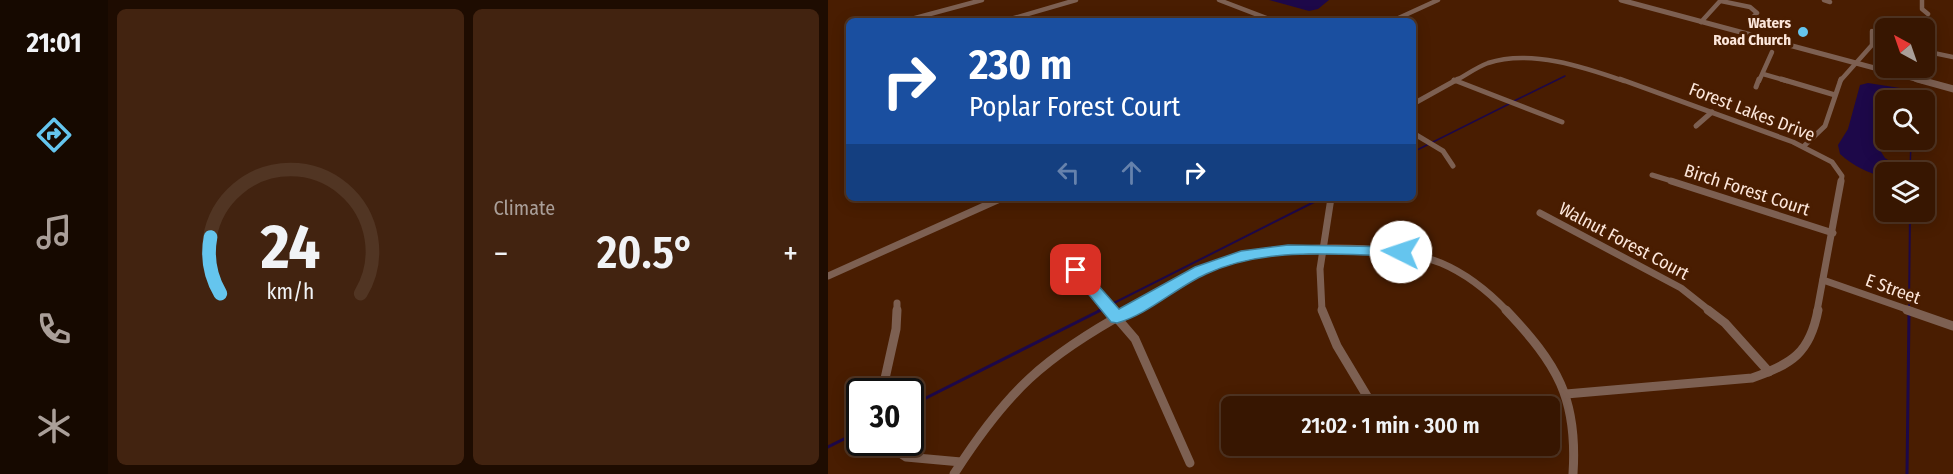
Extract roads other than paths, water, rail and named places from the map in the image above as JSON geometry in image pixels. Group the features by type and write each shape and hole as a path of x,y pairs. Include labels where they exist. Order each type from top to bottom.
{"street":[{"path":"915,18 982,0"},
{"path":"1014,18 1076,0"},
{"path":"1219,0 1266,18"},
{"path":"1399,18 1438,0"},
{"path":"1621,0 1953,89"},
{"path":"1701,21 1721,0 1752,8 1756,12 1752,18"},
{"path":"1824,0 1830,2"},
{"path":"1922,0 1922,9 1928,14"},
{"path":"1804,146 1825,126 1841,79 1868,50 1874,40 1872,31"},
{"path":"1756,87 1773,52"},
{"path":"1935,53 1953,57"},
{"name":"Forest Lakes Drive","path":"1416,102 1478,66 1495,61 1536,59 1587,68 1804,146 1832,162 1842,176 1833,233 1809,342 1792,360 1769,372 1745,379 1566,394"},
{"path":"1763,74 1835,96"},
{"path":"1454,80 1562,122"},
{"path":"1696,126 1712,112"},
{"path":"1416,135 1443,151 1453,166"},
{"name":"Birch Forest Court","path":"1652,176 1833,233"},
{"path":"828,276 995,201"},
{"path":"1331,201 1320,282 1321,308 1330,330 1367,396"},
{"name":"Walnut Forest Court","path":"1540,213 1681,288 1725,323 1769,372"},
{"path":"954,474 985,426 1019,387 1067,347 1189,276 1221,262 1277,250 1381,250 1417,255 1449,266 1471,278 1501,304 1549,359 1566,394 1575,431 1573,474"},
{"path":"1076,254 1079,274 1140,348 1190,463"},
{"name":"E Street","path":"1823,280 1953,326"},
{"path":"885,378 896,329 897,303"},
{"path":"905,456 962,462"}],"waterway":[{"path":"1514,101 1565,76"},
{"path":"1416,150 1509,104"},
{"path":"1910,162 1911,150"},
{"path":"1098,311 1316,201"},
{"path":"1909,308 1910,222"},
{"path":"924,399 1101,310"},
{"path":"1907,474 1909,313"},
{"path":"828,447 846,438"}],"place":[{"name":"Waters Road Church","path":"1803,32"}]}
